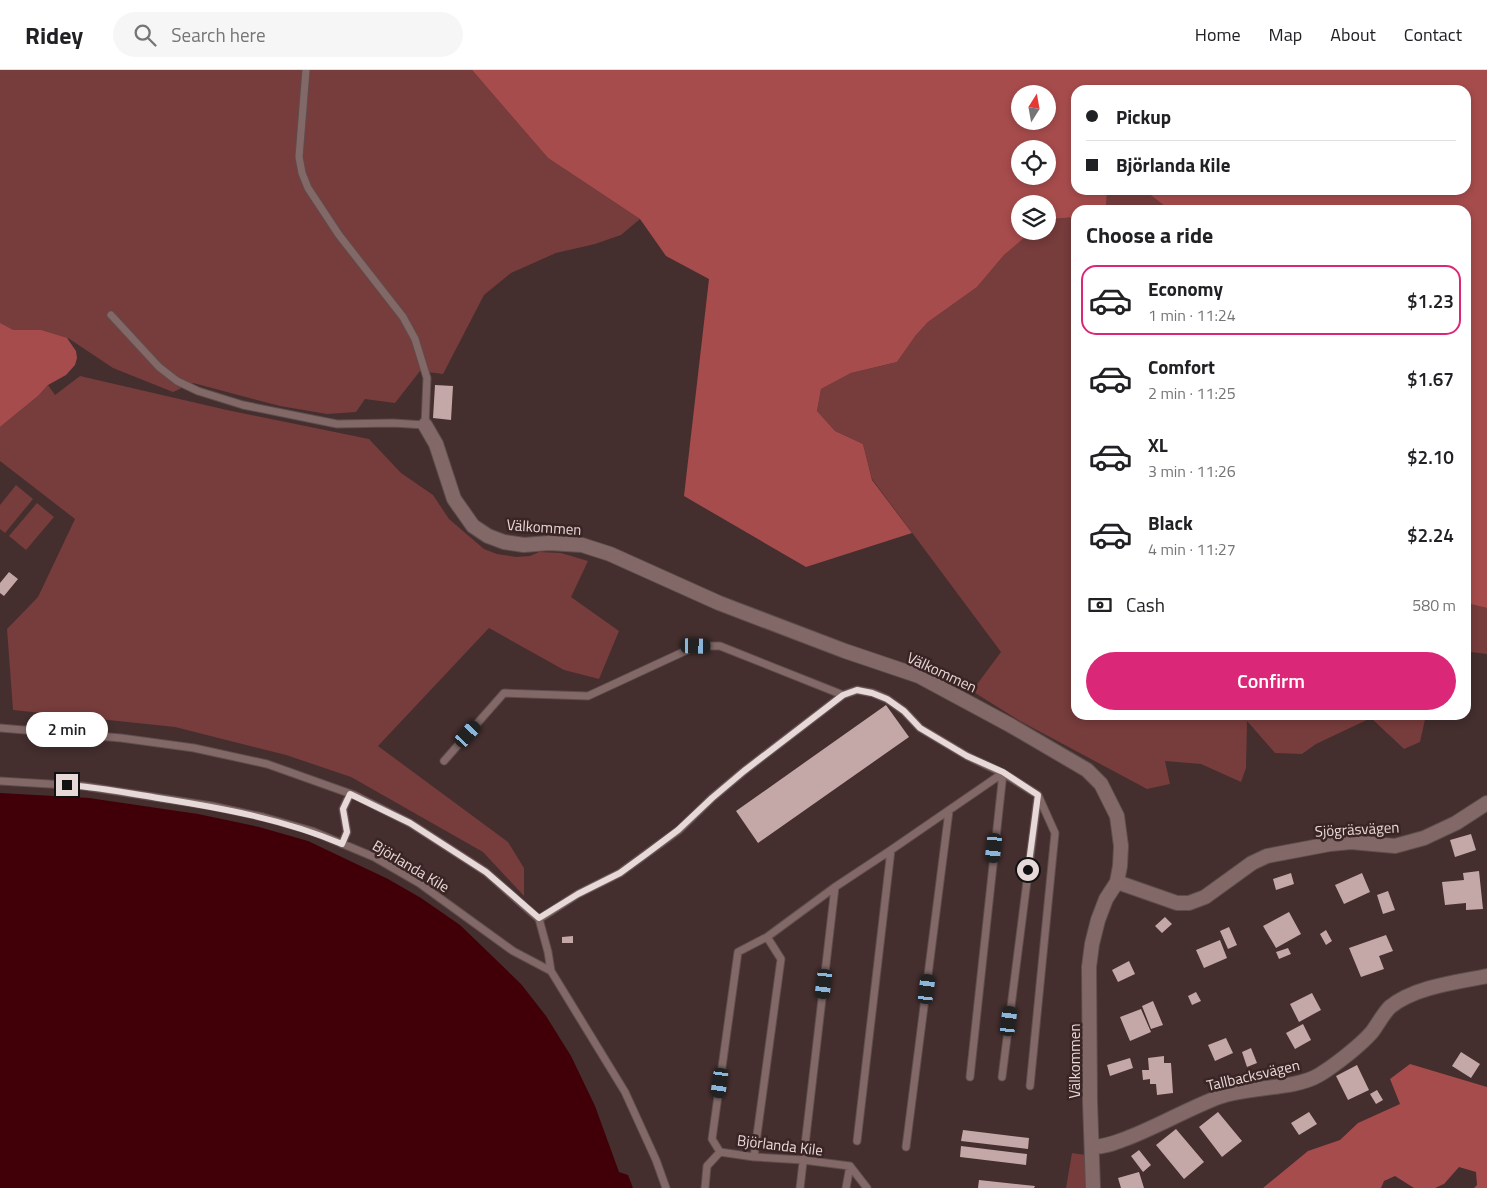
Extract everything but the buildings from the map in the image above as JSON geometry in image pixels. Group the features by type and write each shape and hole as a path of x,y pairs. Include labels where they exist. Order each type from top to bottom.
{"street":[{"name":"Välkommen","path":"425,425 436,444 454,499 473,526 488,536 504,542 524,545 549,542 582,544 610,554 718,602 845,651 919,676 1001,720 1087,770 1101,784 1117,816 1121,846 1120,866 1116,882 1106,899 1098,920 1089,967 1093,1188"},
{"name":"Sjögräsvägen","path":"1116,882 1177,903 1189,903 1205,897 1252,863 1267,856 1351,842 1395,846 1424,838 1456,823 1487,802"},
{"name":"Tallbacksvägen","path":"1092,1147 1103,1147 1144,1132 1220,1096 1251,1089 1289,1084 1317,1076 1370,1034 1390,1008 1409,995 1487,976"}],"lane":[{"path":"112,315 159,367 177,381 198,391 243,405 337,424 393,423 425,425 427,378 415,339 403,317 339,235 308,188 302,173 299,158 306,70"},
{"path":"444,761 504,693 588,696 696,646 720,646 843,695"},
{"path":"539,918 578,894 620,873 646,854 678,830 744,771 843,695 857,690 872,693 887,699 904,711 920,728 967,756 1003,772 1038,795 1055,833 1030,1086"},
{"path":"0,728 121,738 194,748 267,764 350,794 410,823 486,872 539,918 551,971 625,1092 656,1160 666,1188"},
{"path":"720,1152 712,1138 738,952 767,936 1003,772"},
{"path":"970,1076 1003,772"},
{"name":"Björlanda Kile","path":"0,781 83,786 212,806 312,831 374,857 419,883 513,951 551,971"},
{"path":"342,844 347,832 343,809 350,794"},
{"path":"1002,1077 1038,795"},
{"path":"906,1147 949,811"},
{"path":"857,1141 892,850"},
{"path":"800,1188 835,887"},
{"path":"754,1157 782,959 767,936"},
{"name":"Björlanda Kile","path":"705,1188 707,1166 720,1152 850,1166"},
{"path":"846,1188 850,1166"},
{"path":"850,1166 867,1188"}],"shaded area":[{"path":"0,70 472,70 548,158 640,219 621,235 595,244 556,253 511,273 484,295 443,374 420,371 395,403 365,399 356,412 327,414 280,406 193,383 173,392 113,368 68,338 0,388"},
{"path":"472,70 1487,70 1487,608 1471,604 1471,205 1164,205 1150,195 1471,195 1471,85 1071,85 1071,195 1107,195 1106,205 1071,205 1071,217 1056,219 1056,195 1011,195 1011,240 1022,240 1004,255 977,287 928,322 916,335 897,362 851,373 821,389 817,411 835,431 863,444 872,480 912,533 806,567 684,496 709,279 666,256 640,219 548,158"},
{"path":"1107,195 1150,195 1164,205 1106,205"},
{"path":"1071,217 1071,720 1367,720 1316,744 1302,754 1275,753 1247,721 1246,768 1241,782 1201,764 1165,761 1170,784 1147,789 1020,721 972,691 1001,652 872,479 863,444 835,431 817,411 821,389 851,373 897,362 916,335 928,322 977,287 1004,255 1020,240 1056,240 1056,219"},
{"path":"0,323 13,330 41,330 67,338 76,351 77,358 75,365 66,375 48,385 38,396 0,427"},
{"path":"80,376 227,410 369,439 401,473 433,495 449,519 484,549 497,554 516,557 530,556 539,552 561,553 588,561 571,597 619,631 599,679 564,670 489,628 378,746 508,842 524,868 524,896 483,852 351,777 286,755 175,727 13,710 7,629 38,597 75,519 0,461 0,427 38,396 48,385 55,395"},
{"path":"16,485 33,499 5,533 0,529 0,505"},
{"path":"37,503 54,517 26,550 9,536"},
{"path":"1471,604 1487,608 1487,654 1471,652"},
{"path":"1373,720 1425,720 1420,742 1404,749"},
{"path":"0,793 89,798 198,814 259,827 308,841 388,879 421,898 460,925 521,984 546,1016 571,1056 595,1106 619,1172 628,1175 633,1188 0,1188"},
{"path":"1410,1064 1487,1087 1487,1188 1474,1188 1477,1185 1476,1172 1459,1167 1444,1184 1435,1188 1414,1188 1395,1176 1384,1181 1381,1188 1263,1188 1308,1151 1340,1140 1358,1123 1400,1104 1390,1079"},
{"path":"1072,1153 1086,1155 1086,1188 1066,1188"}],"route":[{"path":"67,785 212,806 263,817 312,831 342,844 347,832 343,809 350,794 354,795 410,823 486,872 539,918 578,894 620,873 678,830 744,771 843,695 857,690 887,699 904,711 920,728 967,756 1003,772 1038,795 1028,870"}]}
